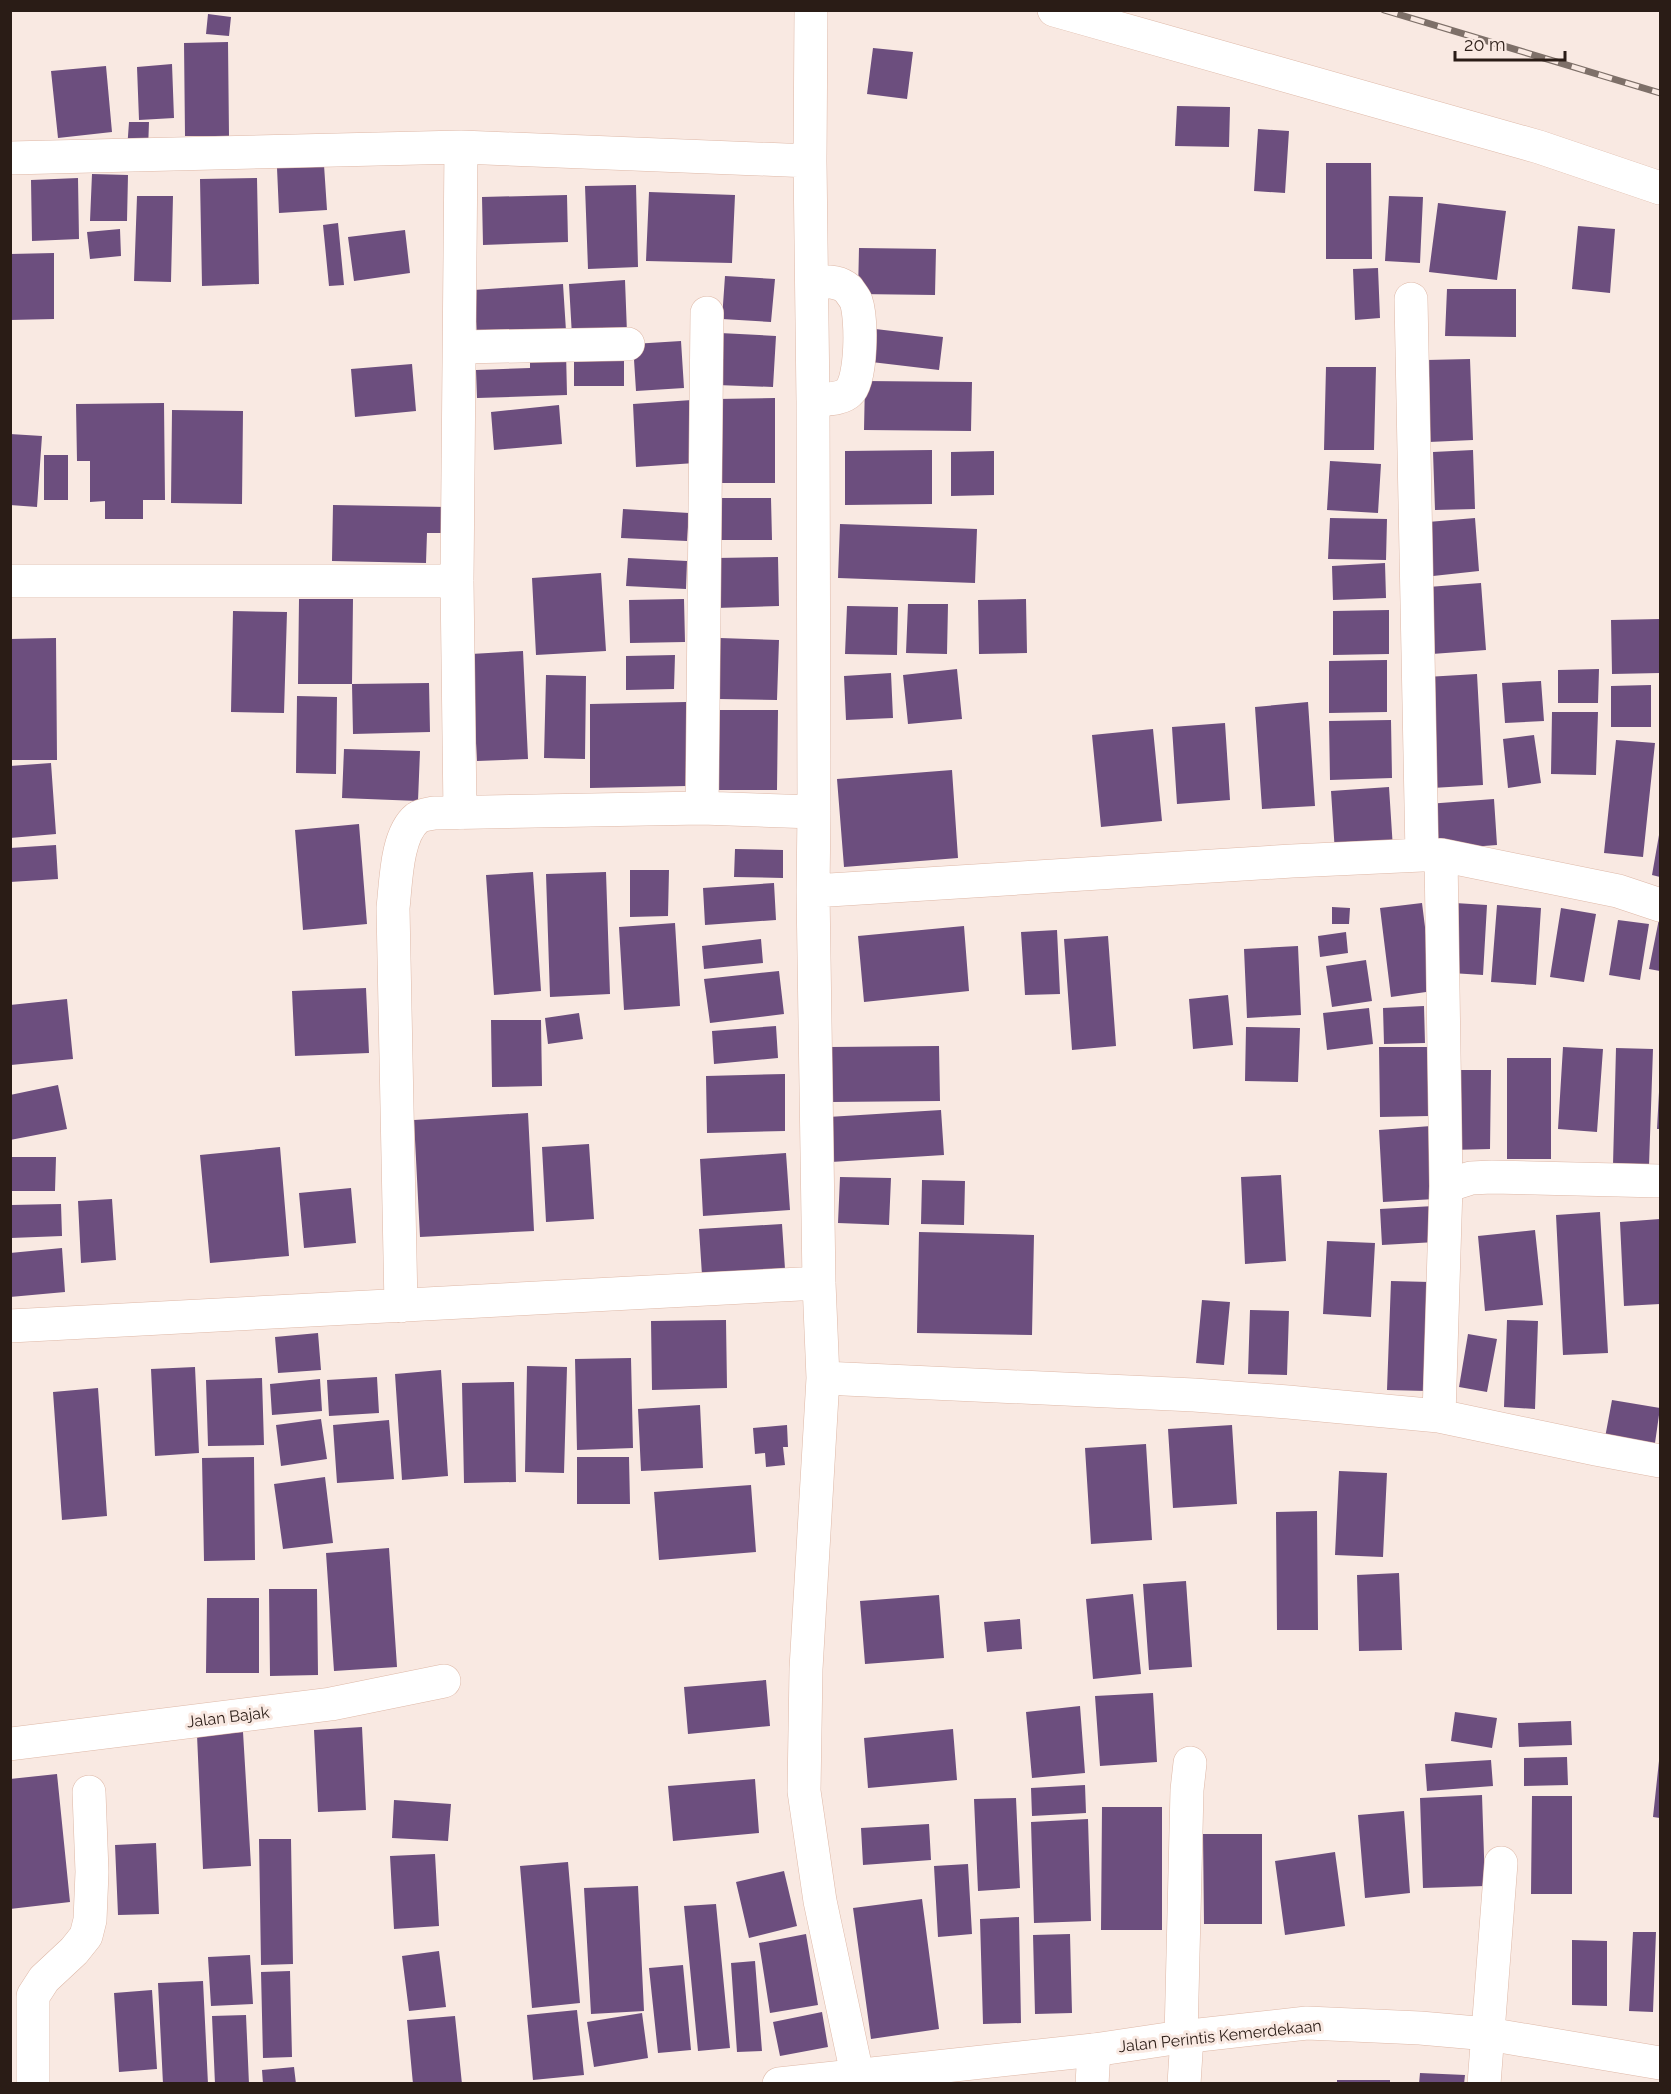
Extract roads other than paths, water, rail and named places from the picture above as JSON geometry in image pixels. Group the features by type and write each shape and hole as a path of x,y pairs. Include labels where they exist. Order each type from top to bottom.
{"street":[{"path":"811,10 813,891 819,1283 823,1378 806,1669 804,1791 820,1901 857,2074"},
{"path":"1054,10 1539,147 1660,188"},
{"path":"10,158 461,147 810,161"},
{"path":"460,813 457,580 461,147"},
{"path":"812,281 835,282 847,289 855,300 859,321 857,374 851,390 844,396 813,401"},
{"path":"1411,299 1431,855 1446,1186 1439,1416"},
{"path":"702,808 707,313"},
{"path":"460,346 628,344"},
{"path":"10,581 457,580"},
{"path":"401,1306 393,908 399,855 405,834 417,817 434,813 702,808 814,812"},
{"path":"813,891 1292,861 1431,855 1618,891 1660,905"},
{"path":"1446,1186 1471,1178 1492,1177 1660,1181"},
{"path":"10,1326 819,1283"},
{"path":"823,1378 1194,1395 1439,1416 1660,1461"},
{"name":"Jalan Bajak","path":"10,1744 331,1704 444,1681"},
{"path":"1184,2084 1187,1790 1190,1763"},
{"path":"33,2084 33,1996 44,1978 74,1951 86,1936 90,1920 92,1872 89,1792"},
{"path":"1484,2084 1501,1863"},
{"name":"Jalan Perintis Kemerdekaan","path":"779,2084 1094,2050 1307,2023 1420,2028 1488,2034 1660,2063"},
{"path":"1092,2084 1094,2050"}],"railway":[{"path":"1384,10 1660,93"}]}
